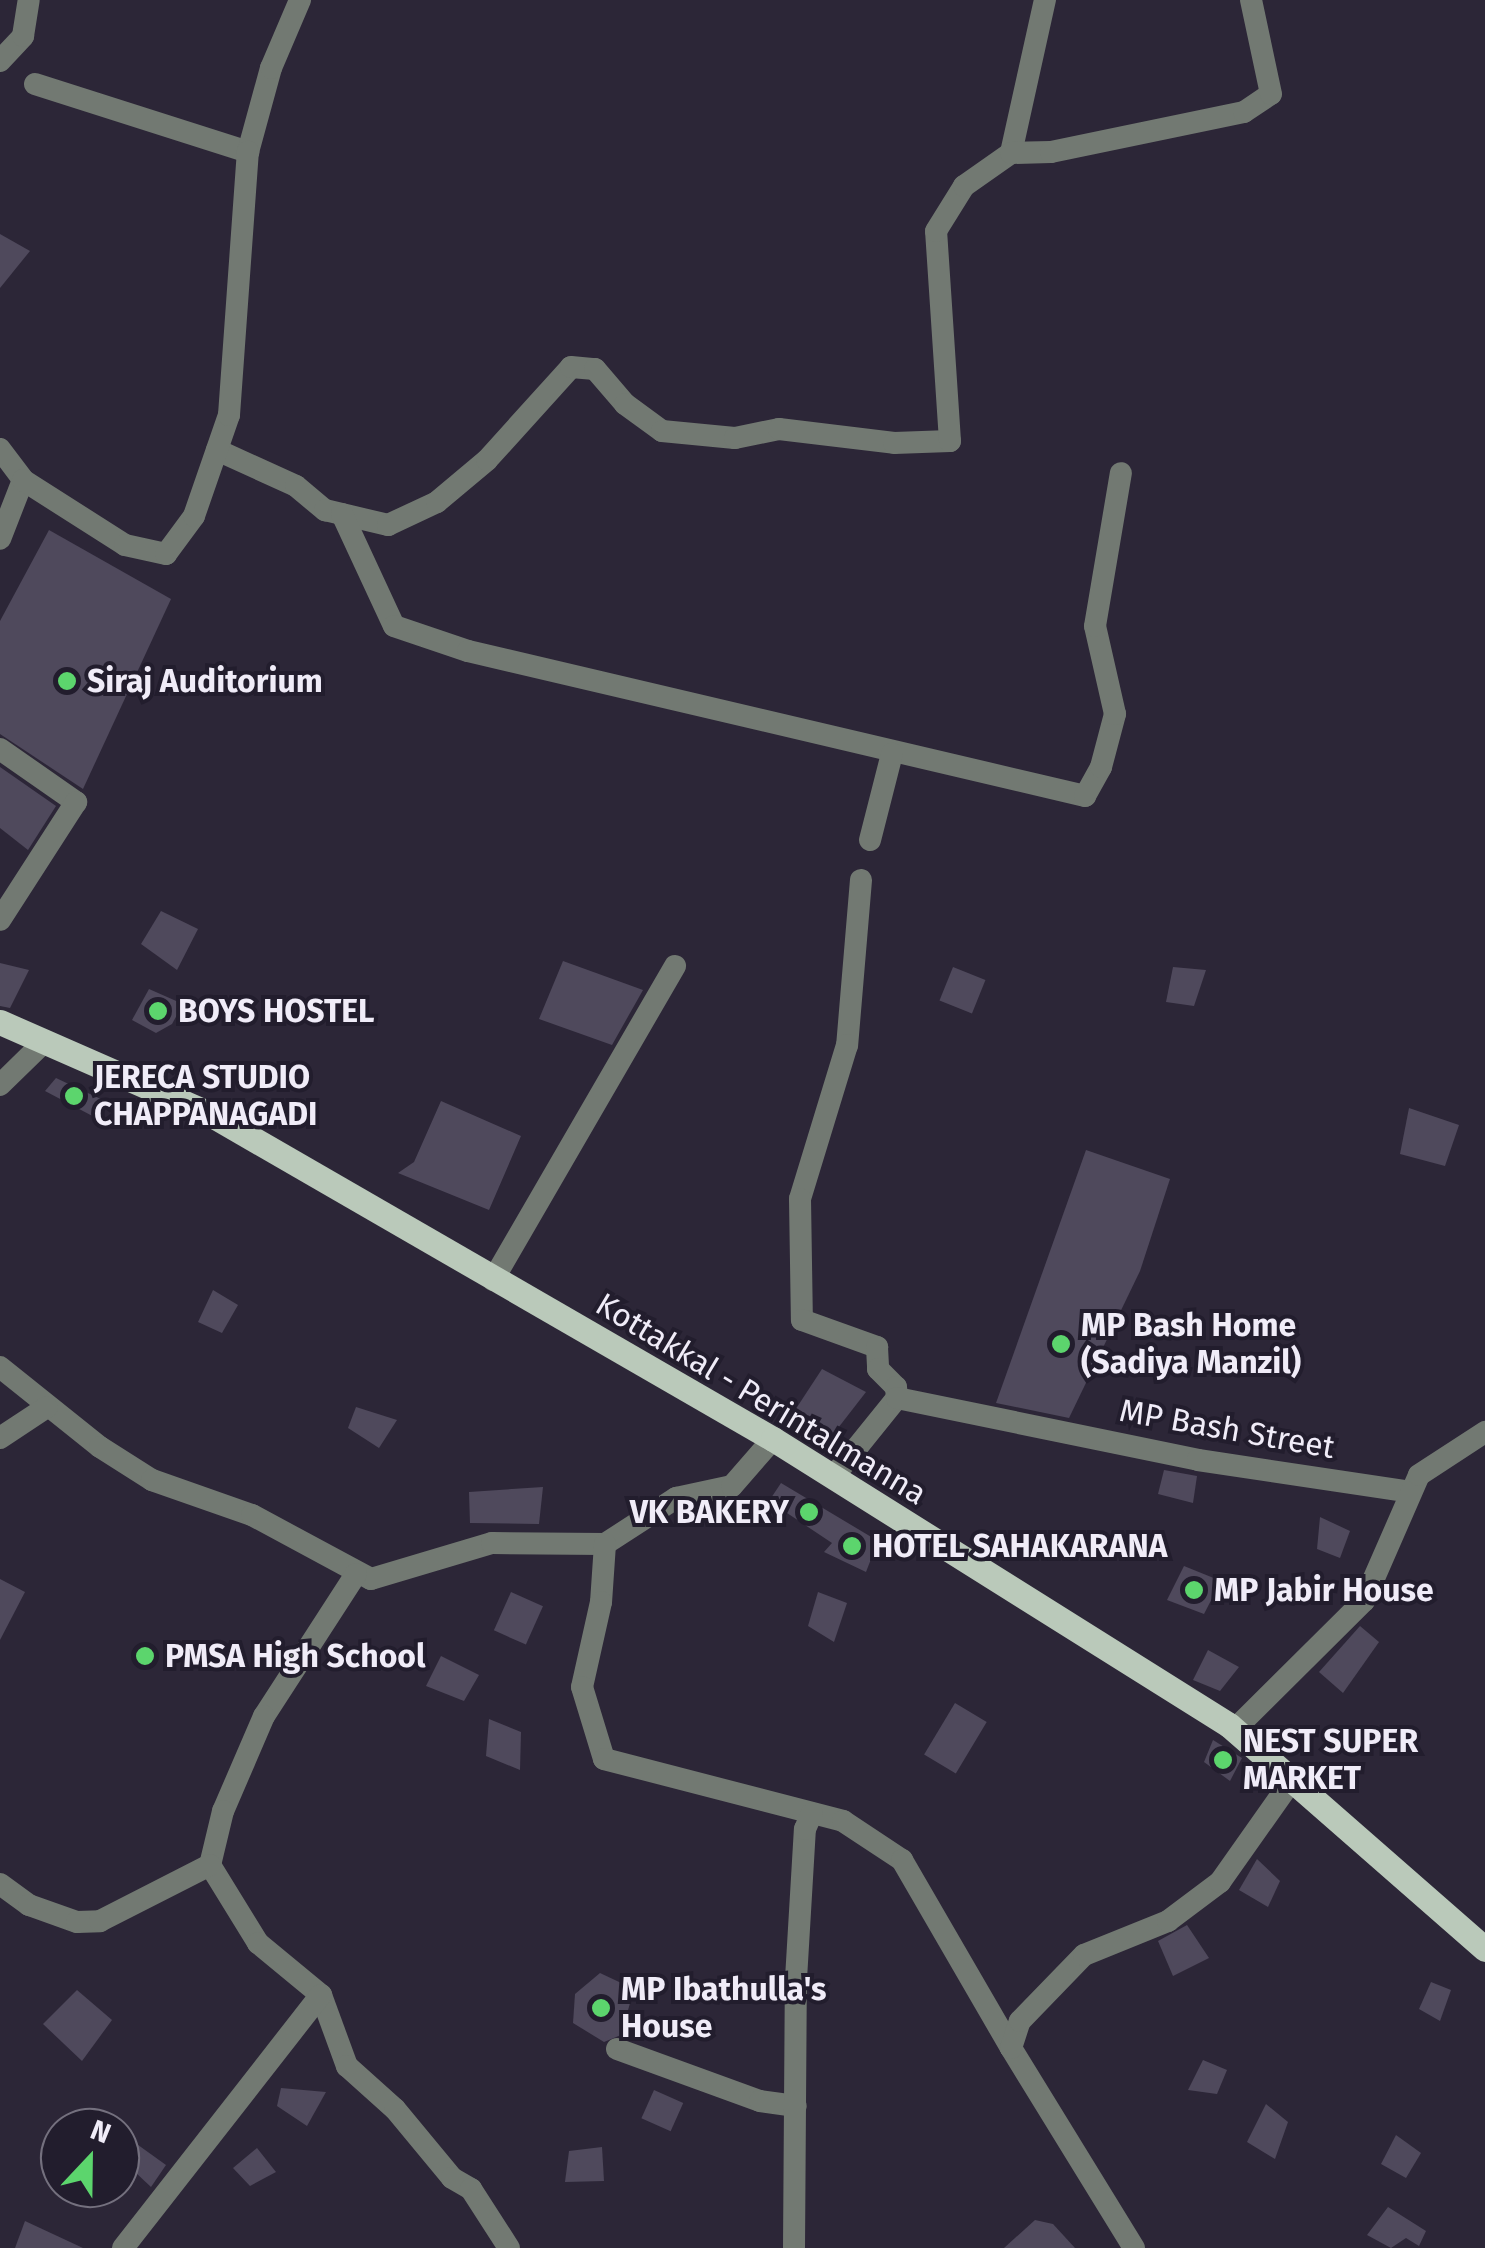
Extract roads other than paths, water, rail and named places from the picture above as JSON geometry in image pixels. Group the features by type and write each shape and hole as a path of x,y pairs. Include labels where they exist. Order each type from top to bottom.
{"main road":[{"name":"Kottakkal - Perintalmanna","path":"0,1022 41,1045 210,1114 774,1438 1234,1730 1485,1949"}],"street":[{"path":"0,62 23,36 28,0"},
{"path":"0,449 23,480 126,544 166,554 194,516 230,415 248,152 270,68 300,0"},
{"path":"1011,153 1046,0"},
{"path":"217,450 342,514 388,525 437,502 523,424 571,367 595,369 625,404 662,431 735,438 779,428 894,443 950,442 936,231 964,186 1011,153 1051,152 1244,112 1271,94 1251,0"},
{"path":"35,84 248,152"},
{"path":"342,514 394,626 468,651 892,754 1085,796 1102,767 1115,714 1095,626 1121,472"},
{"path":"0,539 23,480"},
{"path":"0,749 76,802 0,920"},
{"path":"870,840 892,754"},
{"path":"834,1476 897,1398 896,1387 878,1369 878,1348 802,1320 800,1199 847,1045 861,880"},
{"path":"493,1280 675,966"},
{"path":"0,1085 41,1045"},
{"path":"0,1366 47,1407 152,1480 252,1515 371,1579 492,1543 605,1544 676,1498 732,1486 774,1438"},
{"name":"MP Bash Street","path":"897,1398 1198,1460 1411,1492"},
{"path":"0,1438 47,1407"},
{"path":"1234,1730 1364,1602 1419,1475 1485,1432"},
{"path":"605,1544 602,1602 582,1687 604,1760 842,1821 902,1860 1134,2248"},
{"path":"356,1574 264,1716 222,1810 210,1865 258,1943 321,1995 347,2066 395,2109 452,2178 470,2189 508,2248"},
{"path":"1011,2048 1020,2021 1084,1955 1168,1921 1220,1882 1292,1780"},
{"path":"794,2248 796,1979 805,1829 812,1813"},
{"path":"0,1884 29,1905 77,1922 100,1921 210,1865"},
{"path":"123,2248 321,1995"},
{"path":"617,2049 760,2102 796,2106"}],"place":[{"name":"Siraj Auditorium","path":"67,681"},
{"name":"BOYS HOSTEL","path":"158,1011"},
{"name":"JERECA STUDIO CHAPPANAGADI","path":"74,1096"},
{"name":"MP Bash Home (Sadiya Manzil)","path":"1061,1344"},
{"name":"VK BAKERY","path":"809,1512"},
{"name":"HOTEL SAHAKARANA","path":"852,1546"},
{"name":"MP Jabir House","path":"1194,1590"},
{"name":"PMSA High School","path":"145,1656"},
{"name":"NEST SUPER MARKET","path":"1223,1760"},
{"name":"MP Ibathulla's House","path":"601,2008"}]}
